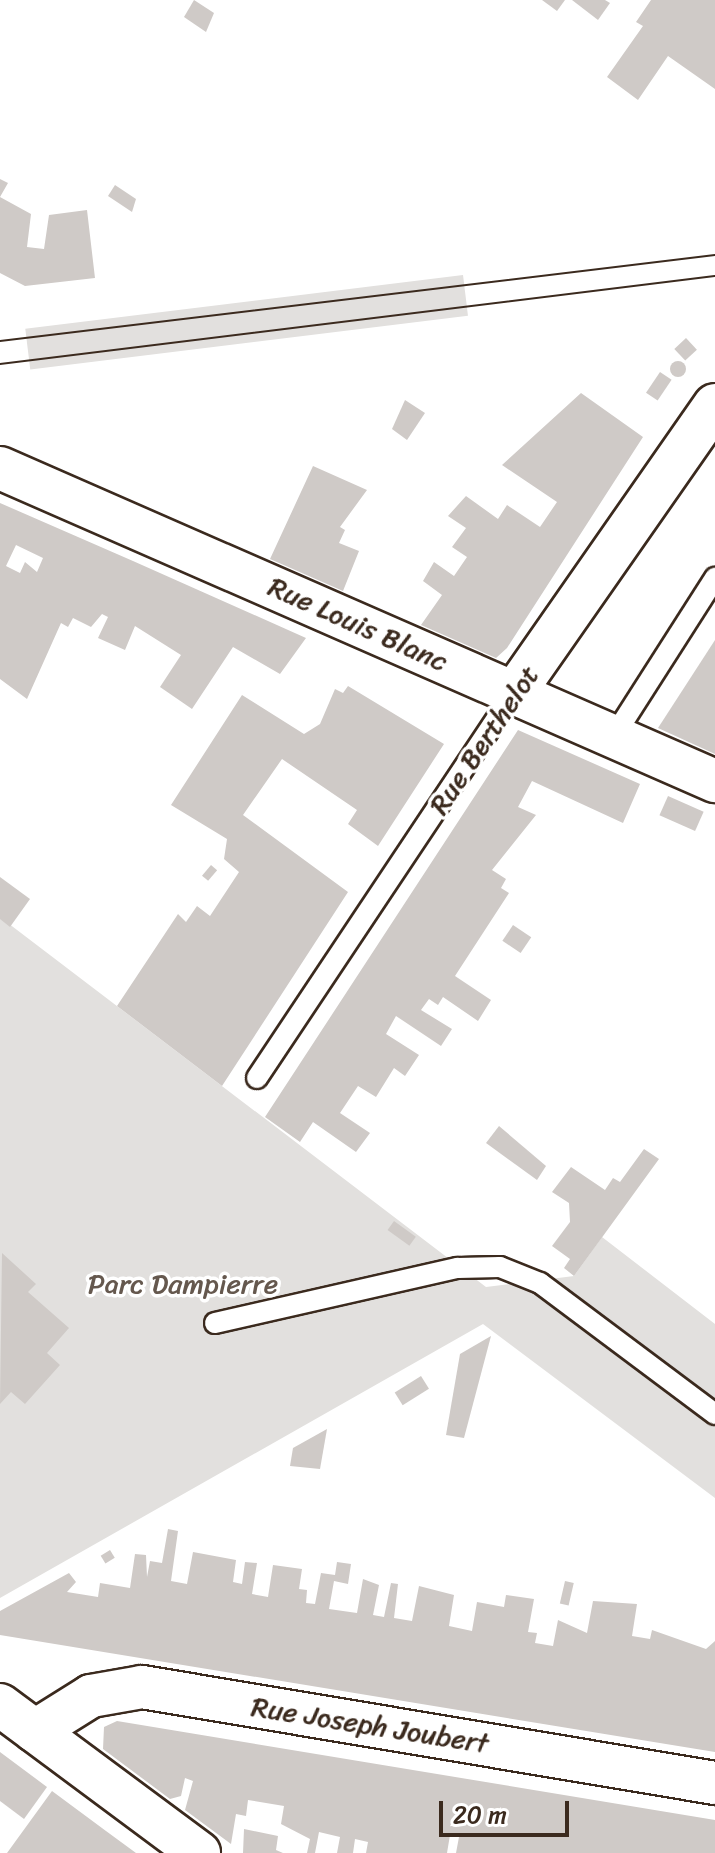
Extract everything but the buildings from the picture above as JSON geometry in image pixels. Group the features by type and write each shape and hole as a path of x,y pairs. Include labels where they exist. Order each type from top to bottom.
{"street":[{"name":"Rue Berthelot","path":"514,693 715,405"},
{"name":"Rue Louis Blanc","path":"0,468 715,781"},
{"name":"Rue Joseph Joubert","path":"35,1731 91,1696 142,1687 715,1783"},
{"path":"0,1705 199,1853"}],"lane":[{"path":"614,736 715,578"},
{"name":"Rue Berthelot","path":"257,1078 514,693"},
{"path":"215,1323 458,1268 500,1267 540,1283 715,1414"}],"green space":[{"path":"463,275 468,316 30,369 25,329"},
{"name":"Parc Dampierre","path":"0,917 486,1287 574,1276 602,1237 715,1324 715,1498 483,1324 0,1598"}],"tram line":[{"path":"0,341 715,255"},
{"path":"0,364 715,276"}]}
